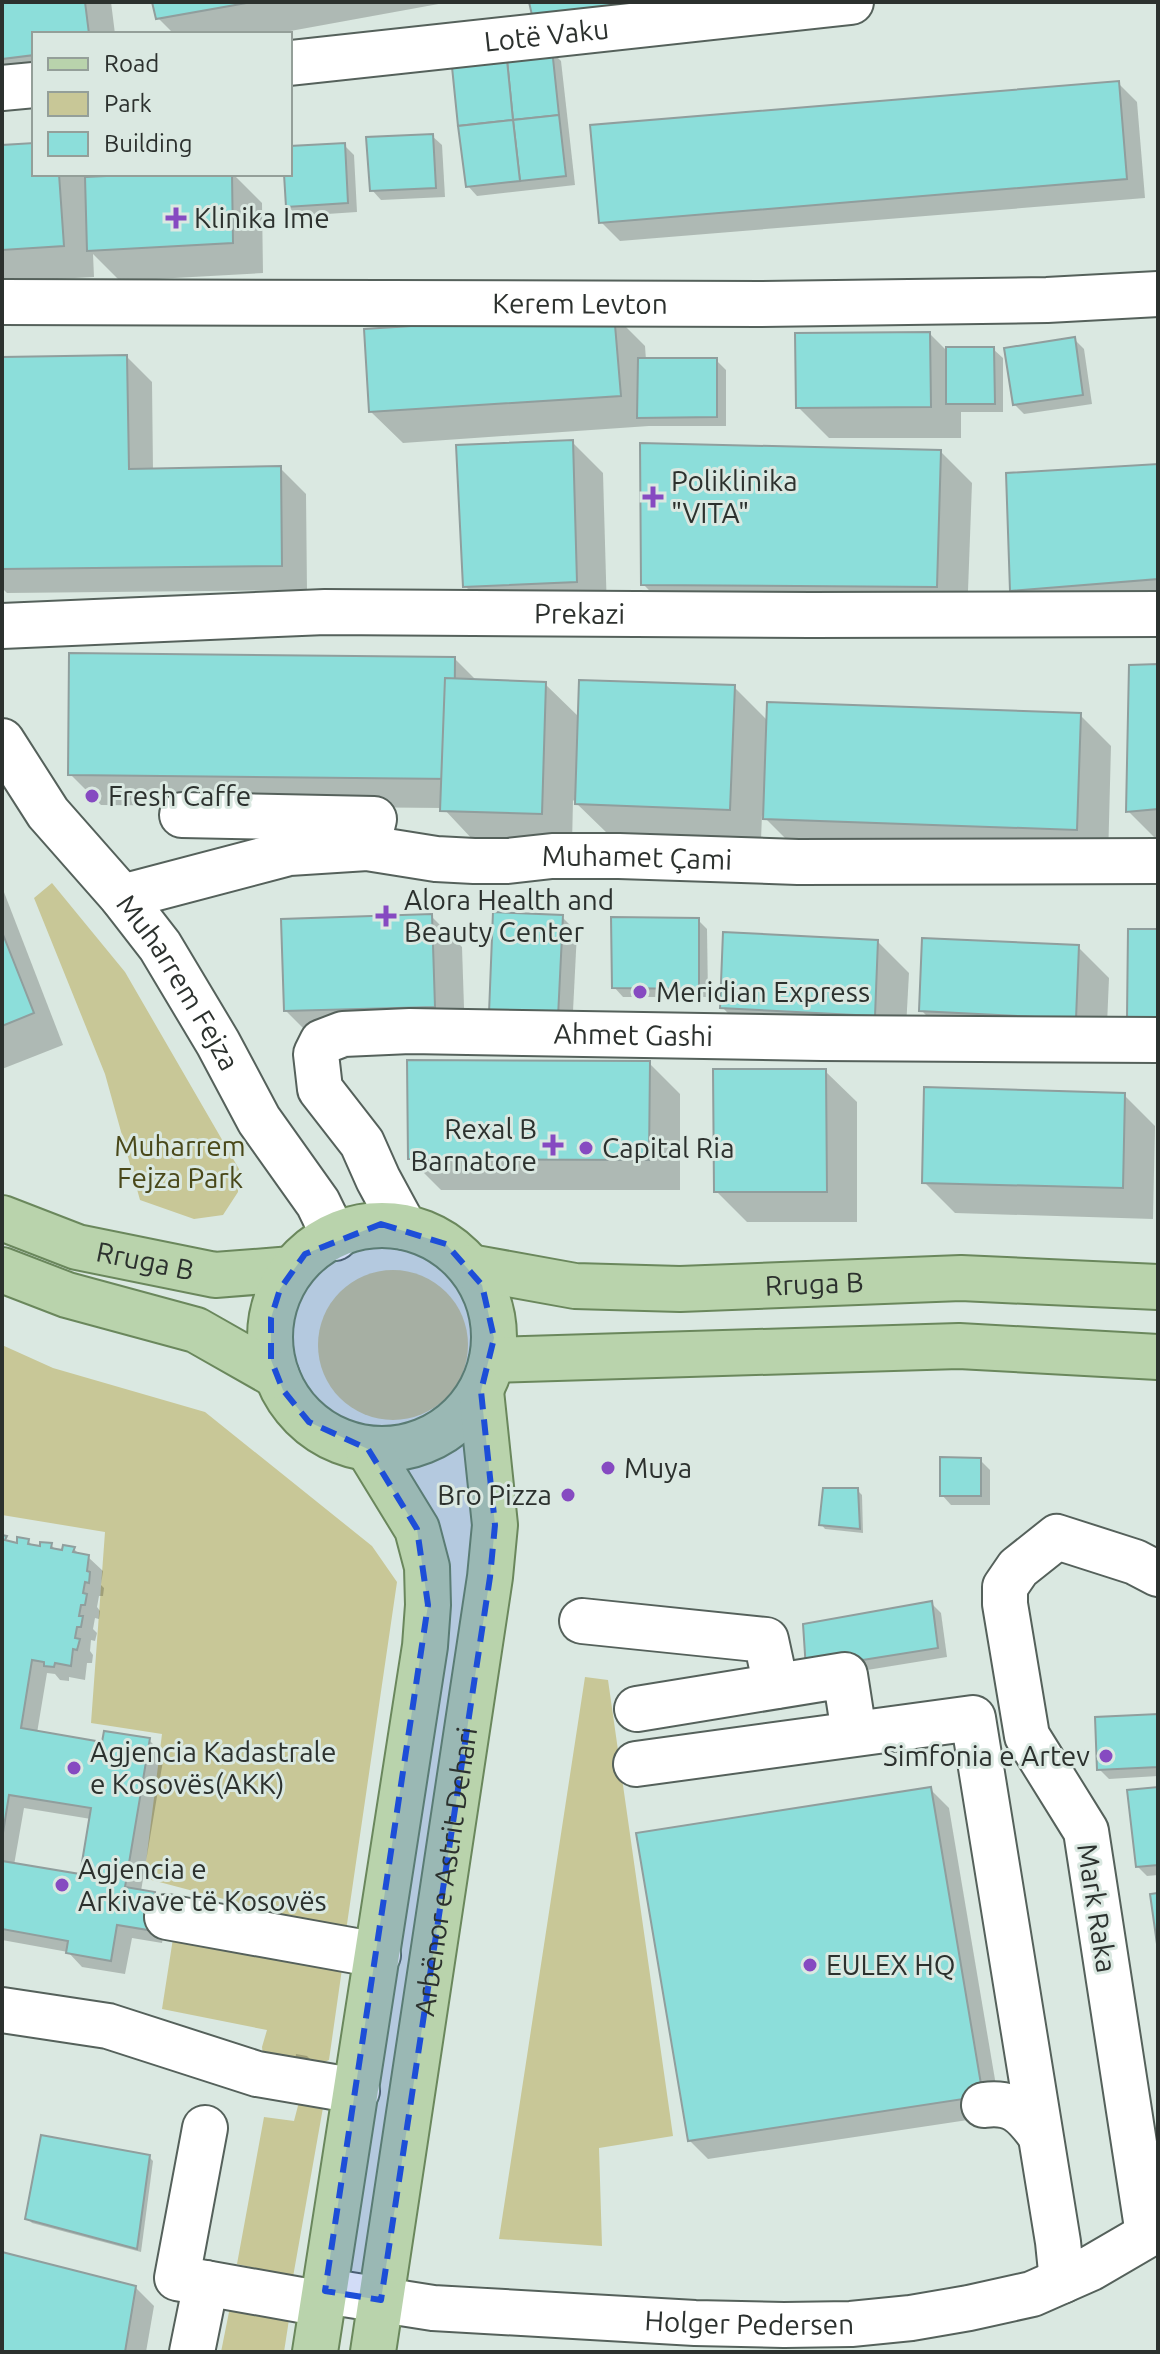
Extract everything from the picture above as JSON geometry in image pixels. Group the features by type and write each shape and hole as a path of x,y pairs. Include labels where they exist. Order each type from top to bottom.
{"main road":[{"name":"Rruga B","path":"2,1218 77,1247 215,1275 292,1269"},
{"path":"367,1225 404,1227 436,1238 470,1267 486,1295 494,1338 486,1375 461,1417 434,1437 402,1448 368,1449 336,1440 314,1427 288,1400 277,1376 269,1344 271,1318 280,1289 292,1269 315,1246 335,1238 336,1234 367,1225"},
{"name":"Rruga B","path":"470,1267 575,1286 680,1289 961,1278 1158,1287"},
{"name":"Rruga B","path":"2,1270 67,1295 196,1330 277,1376"},
{"path":"486,1375 959,1346 1158,1357"},
{"name":"Arbënor e Astrit Dehari","path":"373,2352 490,1577 495,1525 486,1375"},
{"name":"Arbënor e Astrit Dehari","path":"315,2352 425,1646 428,1605 427,1567 417,1529 368,1449"}],"street":[{"name":"Lotë Vaku","path":"292,63 851,2"},
{"path":"2,88 32,85"},
{"name":"Kerem Levton","path":"2,302 761,304 1047,300 1158,294"},
{"name":"Prekazi","path":"2,626 325,612 1158,614"},
{"name":"Muharrem Fejza","path":"2,741 48,813 122,897 160,946 218,1043 259,1120 318,1203 335,1238"},
{"path":"182,815 374,819 367,848"},
{"name":"Muhamet Çami","path":"122,897 289,853 367,848 436,859 474,861 552,856 798,862 1158,861"},
{"name":"Ahmet Gashi","path":"404,1227 362,1143 320,1089 316,1054 322,1042 343,1034 410,1031 837,1039 1158,1040"},
{"name":"Mark Raka","path":"1153,2232 1086,1831 1027,1736 1005,1604 1005,1587 1018,1568 1057,1537 1135,1562 1158,1574"},
{"path":"582,1621 766,1640 776,1686"},
{"path":"637,1709 845,1675 854,1733"},
{"path":"636,1764 973,1718 1062,2281"},
{"path":"167,1917 378,1955"},
{"path":"2,2010 108,2026 257,2074 357,2091"},
{"path":"984,2105 998,2103 1012,2106 1028,2119 1040,2135"},
{"name":"Holger Pedersen","path":"205,2128 177,2278 324,2298 381,2300 579,2334 695,2323 851,2324 969,2308 1032,2294 1091,2268 1153,2232"},
{"path":"192,2352 206,2283"}],"highlighted area":[{"path":"381,1224 446,1244 482,1285 494,1338 481,1391 495,1525 490,1577 381,2300 325,2291 428,1605 417,1529 368,1449 309,1422 283,1390 271,1360 271,1318 280,1289 305,1254"}],"green space":[{"name":"Muharrem Fejza Park","path":"52,883 125,972 239,1169 238,1192 223,1215 194,1219 140,1200 105,1074 34,898"},
{"path":"393,1270 422,1276 446,1292 462,1316 468,1345 462,1374 446,1398 422,1414 393,1420 364,1414 340,1398 324,1374 318,1345 324,1316 340,1292 364,1276"},
{"path":"2,1345 53,1368 205,1412 372,1546 397,1582 346,1931 144,1878 162,1734 91,1723 105,1532 2,1515"},
{"path":"585,1677 608,1680 673,2136 599,2148 602,2246 499,2239"},
{"path":"174,1932 342,1969 329,2060 308,2069 263,2056 267,2030 162,2009"},
{"path":"300,2098 324,2102 293,2277 237,2264 264,2117 294,2121"},
{"path":"230,2307 290,2313 284,2352 221,2352"}],"building":[{"path":"2,2 85,2 89,32 32,32 32,55 2,59"},
{"path":"152,2 252,2 156,19"},
{"path":"529,2 624,2 534,24"},
{"path":"552,49 559,115 513,120 506,50"},
{"path":"506,50 513,120 458,126 451,57"},
{"path":"1119,81 1127,179 599,223 590,125"},
{"path":"559,115 566,176 520,181 513,120"},
{"path":"513,120 520,181 466,187 458,126"},
{"path":"433,134 436,188 370,191 366,137"},
{"path":"32,143 32,176 59,176 64,246 2,250 2,145"},
{"path":"345,143 348,203 286,207 284,176 292,176 292,146"},
{"path":"232,176 233,243 87,251 85,177"},
{"path":"614,313 621,396 369,412 364,329"},
{"path":"930,332 931,407 796,408 795,333"},
{"path":"1075,337 1083,395 1013,405 1004,348"},
{"path":"946,347 994,347 995,404 946,404"},
{"path":"127,355 129,469 281,466 282,566 2,569 2,357"},
{"path":"638,358 717,358 717,417 637,418"},
{"path":"573,440 577,582 463,587 456,445"},
{"path":"640,443 941,450 937,587 641,585"},
{"path":"1158,464 1158,579 1010,591 1006,473"},
{"path":"69,653 455,657 454,779 68,775"},
{"path":"1158,664 1158,809 1126,812 1129,665"},
{"path":"445,678 546,682 542,814 440,811"},
{"path":"579,680 735,685 730,810 575,804"},
{"path":"767,702 1081,713 1077,830 763,819"},
{"path":"493,912 563,915 558,1017 489,1013"},
{"path":"432,914 435,1007 284,1011 281,919"},
{"path":"611,917 699,918 699,989 612,988"},
{"path":"1128,929 1158,929 1158,1019 1127,1018"},
{"path":"2,932 34,1013 2,1026"},
{"path":"723,932 878,940 875,1016 720,1008"},
{"path":"922,938 1079,945 1076,1019 919,1011"},
{"path":"407,1060 650,1061 649,1160 408,1159"},
{"path":"713,1069 826,1069 827,1192 714,1192"},
{"path":"924,1087 1125,1093 1123,1188 922,1183"},
{"path":"940,1457 981,1458 981,1496 940,1496"},
{"path":"823,1488 858,1488 860,1529 819,1525"},
{"name":"Agjencia Kadastrale e Kosovës(AKK)","path":"2,1535 7,1536 5,1540 17,1543 17,1537 29,1539 28,1544 40,1546 40,1542 52,1543 51,1548 62,1550 63,1545 75,1547 73,1552 89,1555 89,1583 85,1582 83,1593 87,1594 79,1616 83,1616 81,1627 77,1627 75,1638 80,1639 77,1650 73,1649 71,1666 55,1663 54,1667 44,1666 44,1662 32,1660 21,1728 102,1742 104,1731 150,1738 125,1887 155,1892 148,1930 117,1925 111,1961 66,1953 68,1941 2,1929 2,1861 80,1874 91,1808 9,1795 2,1839"},
{"path":"932,1601 938,1648 806,1669 803,1624"},
{"path":"1158,1714 1158,1767 1097,1770 1095,1717"},
{"name":"EULEX HQ","path":"931,1787 983,2096 688,2141 636,1833"},
{"path":"1158,1787 1158,1865 1136,1867 1127,1790"},
{"path":"1158,1893 1158,1944 1157,1944 1150,1894"},
{"path":"41,2135 150,2155 137,2249 25,2219"},
{"path":"2,2252 136,2286 125,2352 2,2352"}],"place":[{"name":"Klinika Ime","path":"176,218"},
{"name":"Poliklinika \"VITA\"","path":"653,497"},
{"name":"Fresh Caffe","path":"92,796"},
{"name":"Alora Health and Beauty Center","path":"386,916"},
{"name":"Meridian Express","path":"640,992"},
{"name":"Rexal B Barnatore","path":"553,1145"},
{"name":"Capital Ria","path":"586,1148"},
{"name":"Muya","path":"608,1468"},
{"name":"Bro Pizza","path":"568,1495"},
{"name":"Simfonia e Artev","path":"1106,1756"},
{"name":"Agjencia Kadastrale e Kosovës(AKK)","path":"74,1768"},
{"name":"Agjencia e Arkivave të Kosovës","path":"62,1885"},
{"name":"EULEX HQ","path":"810,1965"}]}
